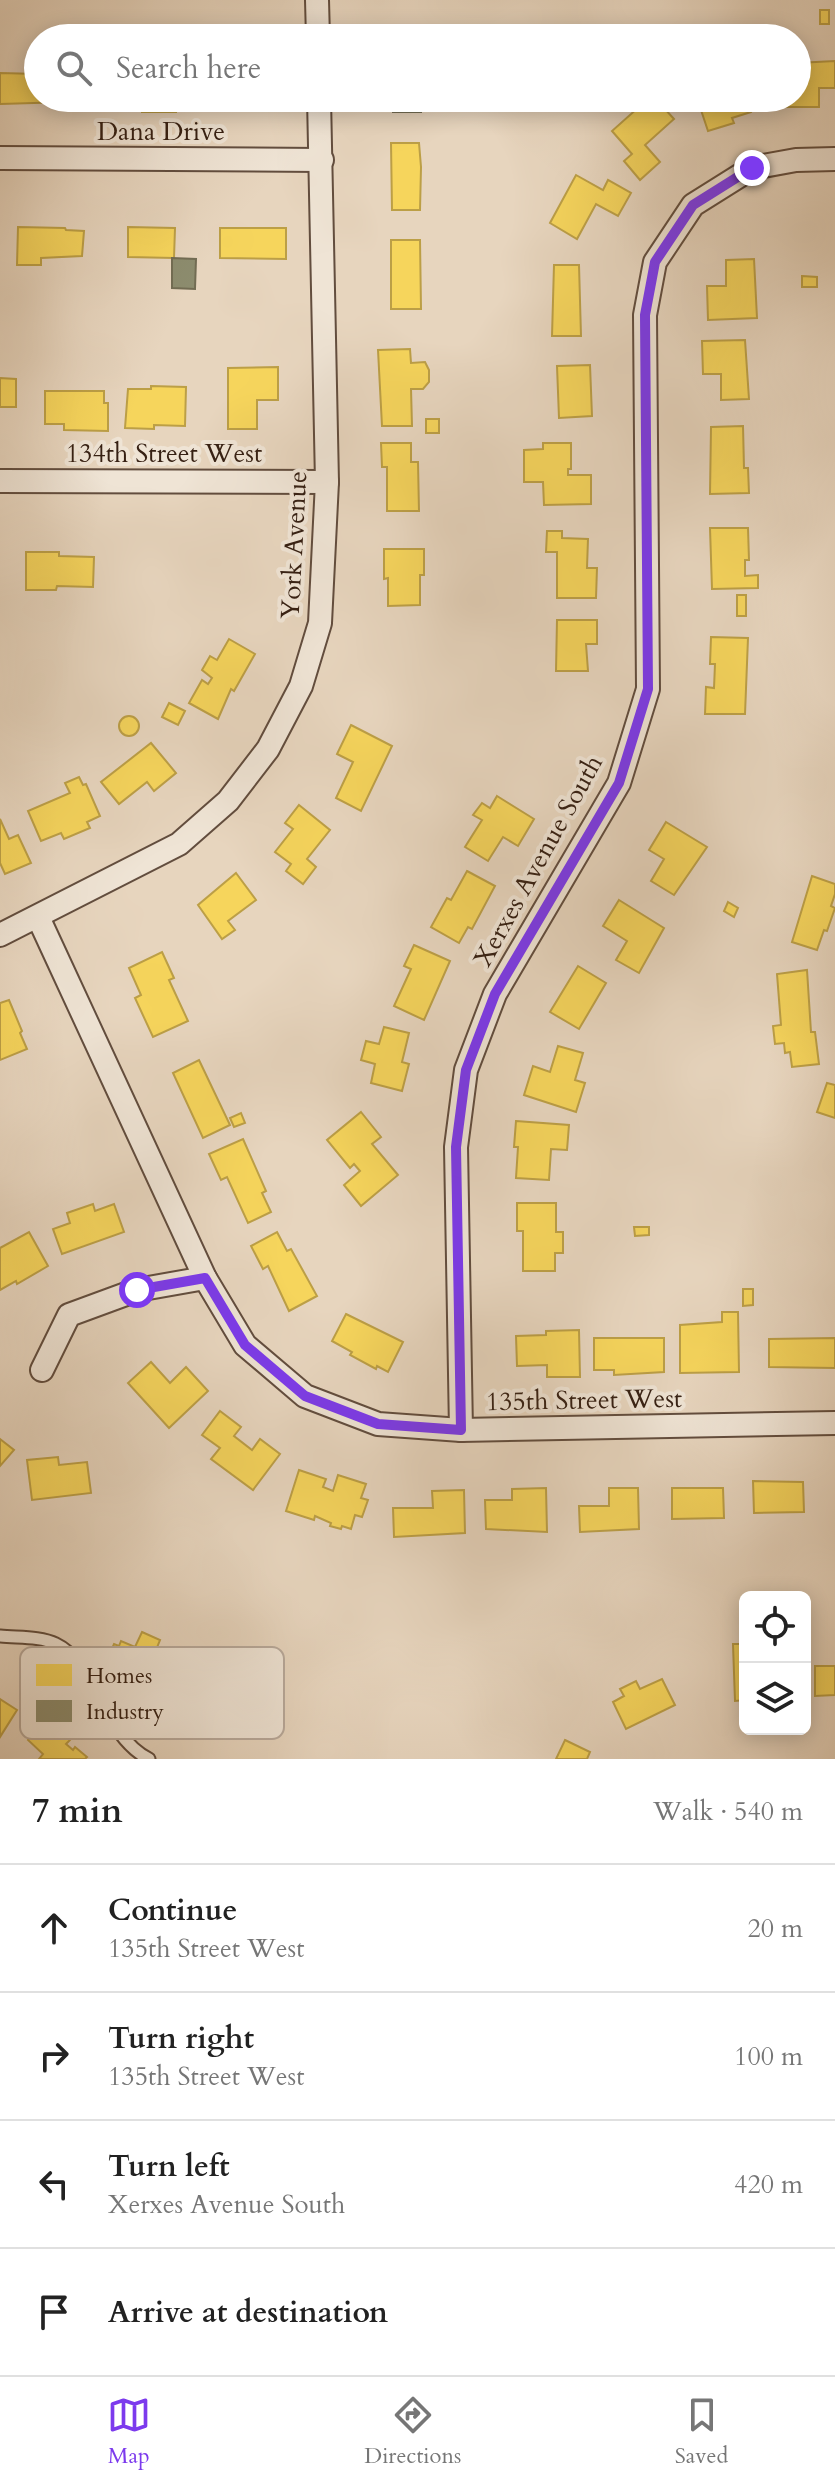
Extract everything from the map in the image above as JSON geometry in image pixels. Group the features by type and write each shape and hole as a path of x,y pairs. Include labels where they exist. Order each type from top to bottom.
{"street":[{"path":"317,0 318,24"},
{"name":"York Avenue","path":"0,935 179,844 228,801 268,749 301,686 320,623 327,482 320,112"},
{"name":"Dana Drive","path":"0,158 322,160"},
{"name":"Xerxes Avenue South","path":"461,1430 456,1147 466,1070 495,994 619,783 648,689 645,315 655,262 693,205 752,168 796,160 835,159"},
{"name":"134th Street West","path":"0,481 327,482"},
{"name":"135th Street West","path":"38,917 205,1278 245,1345 305,1396 378,1424 461,1430 835,1423"},
{"path":"42,1370 69,1315 137,1290 205,1278"}],"lane":[{"path":"0,1636 43,1640 60,1647"},
{"path":"126,1739 149,1759"}],"building: Homes":[{"path":"820,10 829,10 829,24 820,24"},
{"path":"835,61 835,88 819,88 819,107 811,107 811,62"},
{"path":"0,73 24,74 24,103 0,104"},
{"path":"633,112 668,112 674,119 645,145 660,162 640,180 624,161 632,154 612,131"},
{"path":"702,112 751,112 732,118 734,123 708,131"},
{"path":"391,143 419,143 420,210 392,210"},
{"path":"576,175 603,190 608,180 631,193 618,216 596,204 577,239 550,223"},
{"path":"18,227 84,231 82,256 41,258 41,265 17,265"},
{"path":"128,227 175,228 174,258 128,257"},
{"path":"220,228 286,228 286,259 220,258"},
{"path":"391,240 420,240 421,309 391,309"},
{"path":"754,259 757,318 708,320 707,286 726,286 726,260"},
{"path":"554,265 579,265 581,336 552,336"},
{"path":"802,276 817,277 817,287 802,287"},
{"path":"745,340 749,399 721,400 721,374 703,374 702,341"},
{"path":"410,349 411,363 425,362 429,382 423,389 411,389 412,426 382,426 378,350"},
{"path":"590,365 592,416 559,418 557,366"},
{"path":"278,367 278,400 257,400 257,429 228,429 228,368"},
{"path":"0,378 16,379 16,407 0,407"},
{"path":"151,386 186,387 185,426 125,428 128,389 151,389"},
{"path":"45,391 104,391 104,403 108,403 108,431 64,430 64,424 45,424"},
{"path":"426,419 439,419 439,433 426,433"},
{"path":"743,426 744,468 748,468 749,493 710,494 711,427"},
{"path":"381,443 411,443 411,462 418,462 419,511 387,511 387,467 382,467"},
{"path":"543,443 571,443 571,469 568,469 568,475 591,475 591,504 544,505 543,482 524,482 524,450 543,449"},
{"path":"710,528 748,528 749,560 745,560 745,576 758,575 758,588 712,589"},
{"path":"547,531 562,531 562,538 588,539 587,568 597,568 596,598 557,598 557,552 546,552"},
{"path":"384,549 424,549 420,605 388,606"},
{"path":"26,552 59,552 59,556 94,557 93,587 57,586 56,590 26,590"},
{"path":"737,595 746,595 746,616 737,616"},
{"path":"557,620 597,620 597,644 586,644 588,671 556,671"},
{"path":"711,637 748,638 745,714 705,714 706,687 714,688 715,664 710,664"},
{"path":"229,639 255,654 234,691 231,689 218,719 189,703 202,680 208,684 212,678 202,670 210,656 217,660"},
{"path":"169,703 185,711 178,725 162,717"},
{"path":"129,716 136,719 139,726 136,733 129,736 122,733 119,726 122,719"},
{"path":"351,725 392,746 361,811 336,798 353,762 337,754"},
{"path":"151,743 176,773 154,791 147,782 119,804 101,782"},
{"path":"79,777 83,785 86,784 100,816 87,822 90,828 64,839 61,833 41,841 28,811 70,793 65,783"},
{"path":"497,796 534,819 518,846 503,837 488,861 465,847 482,820 473,815 482,803 490,808"},
{"path":"299,805 330,830 307,859 316,867 303,884 286,871 291,864 275,852 293,829 285,823"},
{"path":"0,819 9,839 18,835 31,863 5,874 0,863"},
{"path":"666,822 707,847 674,895 651,881 664,859 649,850"},
{"path":"467,871 495,886 472,929 468,927 459,943 431,927"},
{"path":"236,873 256,900 228,921 235,930 222,939 198,905"},
{"path":"812,876 835,884 831,906 835,908 817,950 792,942"},
{"path":"619,900 664,928 639,973 616,960 627,941 603,926"},
{"path":"728,902 738,908 734,917 724,911"},
{"path":"414,945 450,961 424,1020 394,1006 411,969 404,966"},
{"path":"162,952 174,978 169,980 188,1021 153,1037 135,998 141,995 129,968"},
{"path":"578,966 606,983 579,1029 550,1012"},
{"path":"807,970 811,1032 815,1032 819,1064 792,1067 790,1052 785,1053 784,1043 775,1044 773,1026 781,1025 777,974"},
{"path":"9,1000 27,1049 0,1060 0,1003"},
{"path":"384,1027 409,1033 402,1062 409,1064 402,1091 371,1083 375,1064 361,1060 366,1041 379,1044"},
{"path":"558,1046 583,1053 575,1080 585,1083 576,1112 524,1095 533,1066 550,1072"},
{"path":"199,1060 230,1125 203,1138 173,1073"},
{"path":"827,1083 835,1085 835,1118 817,1112"},
{"path":"361,1112 381,1137 372,1144 398,1175 361,1206 344,1185 360,1171 354,1164 350,1168 327,1140"},
{"path":"241,1113 245,1123 234,1127 230,1118"},
{"path":"516,1121 569,1125 567,1150 551,1149 549,1180 516,1178"},
{"path":"243,1139 266,1191 262,1193 271,1212 248,1223 227,1177 221,1180 209,1154"},
{"path":"517,1203 556,1203 556,1232 563,1232 563,1253 555,1253 555,1271 523,1271 523,1231 517,1231"},
{"path":"93,1204 95,1211 114,1204 124,1232 62,1254 53,1229 70,1223 67,1213"},
{"path":"634,1227 649,1227 649,1235 635,1236"},
{"path":"29,1232 48,1266 0,1290 0,1248"},
{"path":"277,1232 287,1251 291,1249 317,1296 289,1311 268,1266 263,1269 251,1246"},
{"path":"743,1289 753,1289 753,1305 743,1306"},
{"path":"722,1312 738,1312 739,1372 680,1373 680,1325 722,1322"},
{"path":"346,1314 403,1342 388,1372 350,1355 352,1352 332,1341"},
{"path":"579,1330 580,1377 547,1377 547,1365 517,1366 516,1336"},
{"path":"594,1338 664,1338 664,1372 614,1375 614,1370 594,1370"},
{"path":"835,1338 835,1368 769,1367 769,1339"},
{"path":"151,1362 170,1383 186,1367 208,1391 169,1428 128,1383"},
{"path":"220,1411 241,1427 234,1436 252,1450 260,1439 280,1454 253,1490 211,1459 220,1448 202,1435"},
{"path":"0,1439 14,1450 0,1466"},
{"path":"58,1457 59,1465 87,1462 91,1493 32,1500 27,1460"},
{"path":"299,1470 326,1479 323,1487 333,1491 338,1475 366,1484 361,1498 368,1500 362,1517 355,1515 351,1529 330,1526 331,1523 315,1516 314,1520 286,1511"},
{"path":"753,1481 803,1482 804,1512 754,1513"},
{"path":"546,1488 547,1532 486,1529 485,1500 512,1500 512,1489"},
{"path":"609,1488 638,1488 639,1529 580,1532 579,1506 609,1506"},
{"path":"672,1488 723,1488 724,1518 672,1519"},
{"path":"464,1490 465,1533 394,1537 393,1508 433,1508 432,1491"},
{"path":"142,1632 160,1640 157,1647 135,1647"},
{"path":"121,1641 135,1647 113,1647 114,1644 119,1646"},
{"path":"733,1644 739,1644 739,1701 735,1701"},
{"path":"815,1666 835,1666 835,1695 815,1696"},
{"path":"662,1679 675,1705 626,1729 613,1702 624,1696 620,1689 636,1681 640,1689"},
{"path":"0,1699 17,1710 0,1737"},
{"path":"71,1739 66,1744 87,1757 39,1759 43,1754 28,1740"},
{"path":"565,1740 590,1752 587,1759 556,1759"}],"building: Industry":[{"path":"172,258 196,259 195,289 172,288"}],"route":[{"path":"137,1290 205,1278 245,1345 305,1396 378,1424 461,1430 456,1147 466,1070 495,994 619,783 648,689 645,315 655,262 693,205 752,168"}]}
